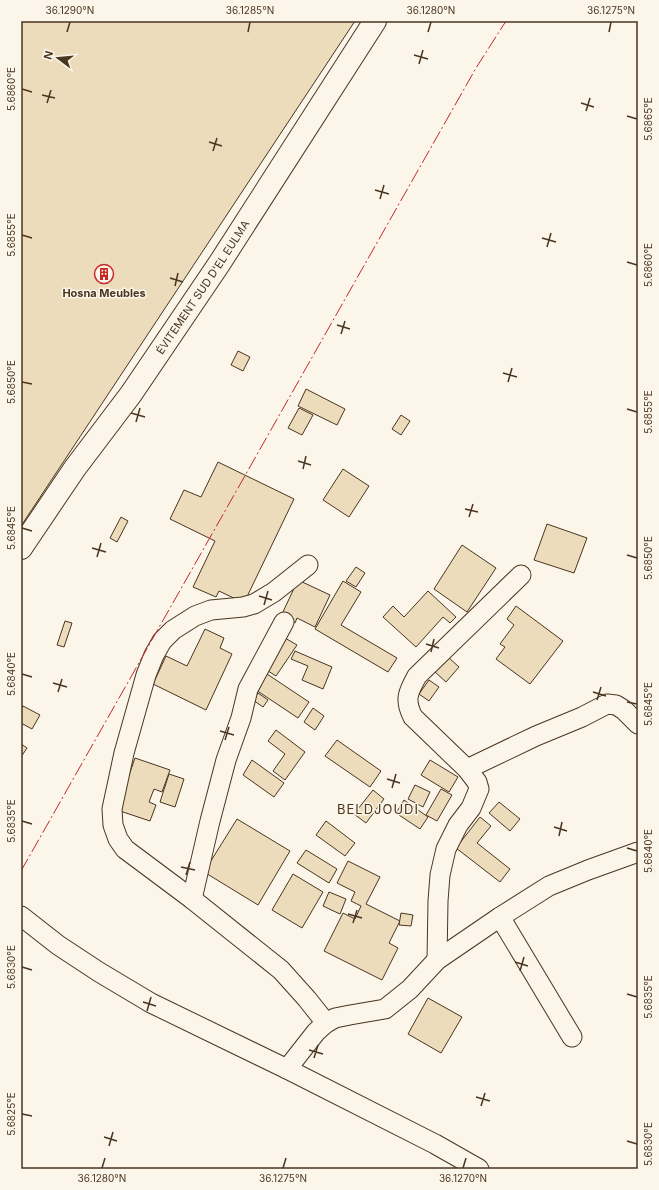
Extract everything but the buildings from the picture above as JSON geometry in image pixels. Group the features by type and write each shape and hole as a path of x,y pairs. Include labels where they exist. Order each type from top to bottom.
{"main road":[{"name":"ÉVITEMENT SUD D'EL EULMA","path":"21,548 75,468 131,394 219,264 375,21"}],"street":[{"path":"308,565 274,592 254,604 243,608 211,610 195,616 173,630 162,641 146,675 124,753 112,809 113,825 118,839 125,849 192,899 281,970 308,999 326,1023"},
{"path":"437,960 438,895 440,875 446,848 458,825 471,808 479,789 477,782 467,769 413,717 408,708 408,697 410,689 417,676 521,575"},
{"path":"192,899 226,760 241,718 248,688 284,622"},
{"path":"467,769 536,736 582,717 607,704 616,705 624,710 638,724"},
{"path":"287,1069 316,1032 326,1023 335,1018 350,1014 386,1008 410,989 437,960 549,886 638,852"},
{"path":"21,916 58,945 98,972 151,1004 287,1069 435,1144 479,1169"},
{"path":"500,917 572,1037"}],"power":[{"path":"21,871 476,68 506,21"}],"place":[{"name":"Hosna Meubles","path":"104,274"}],"district":[{"name":"BELDJOUDI","path":"378,809"}]}
